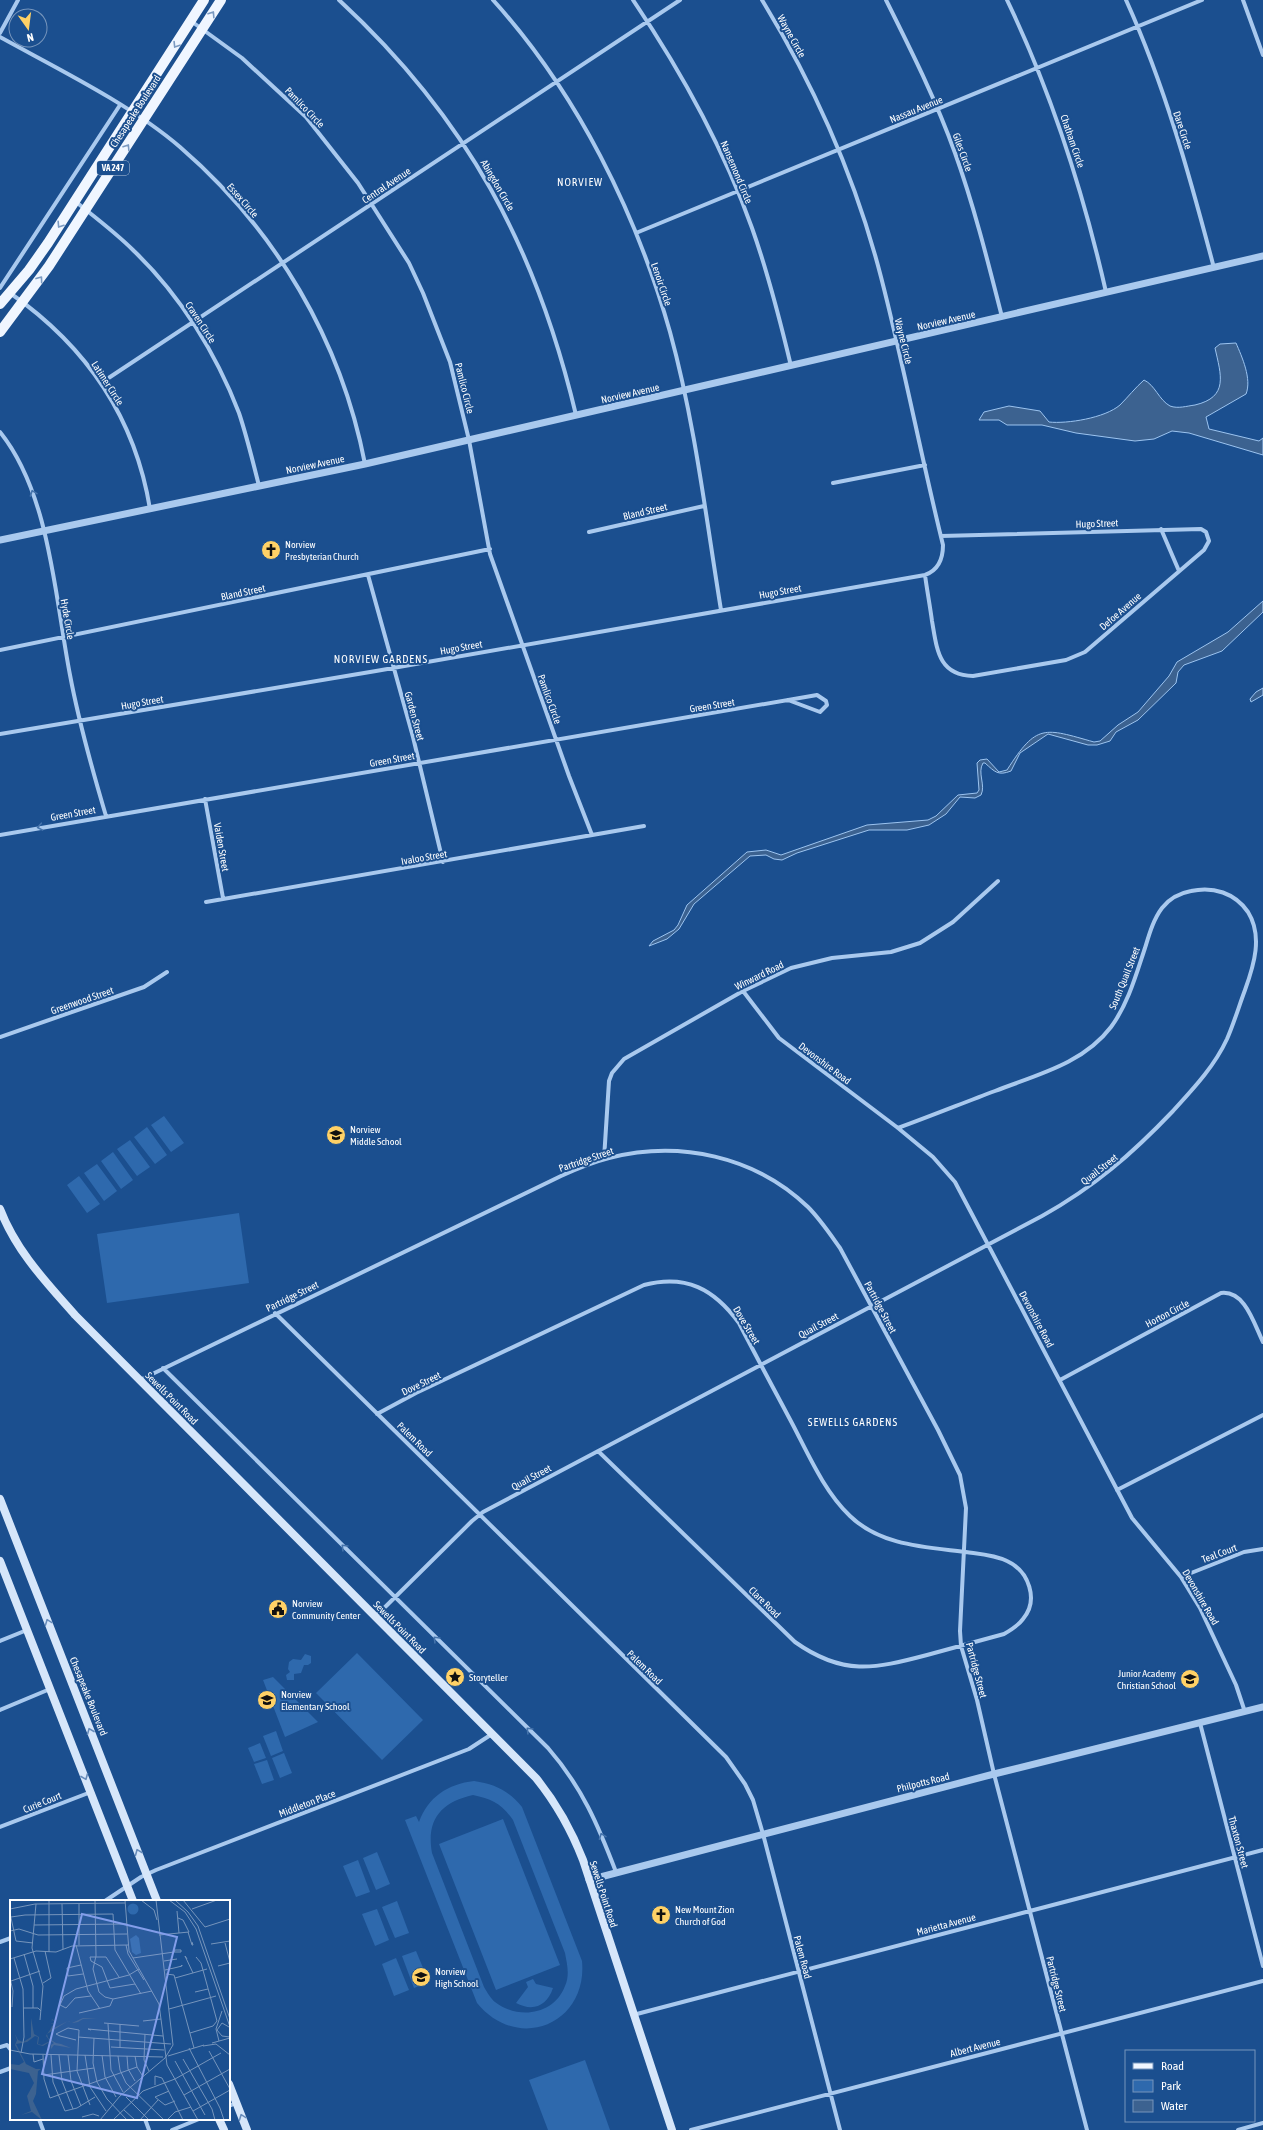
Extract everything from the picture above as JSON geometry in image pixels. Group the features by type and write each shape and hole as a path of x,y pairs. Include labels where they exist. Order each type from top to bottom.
{"main road":[{"name":"Chesapeake Boulevard","path":"0,304 48,243 76,202 204,0"},
{"name":"Chesapeake Boulevard","path":"0,332 23,302 86,210 221,0"},
{"name":"Sewells Point Road","path":"0,1209 2,1220 16,1242 46,1282 75,1315 536,1778 553,1799 573,1834 672,2130"},
{"name":"Chesapeake Boulevard","path":"0,1499 158,1900"},
{"path":"0,1561 133,1900"},
{"path":"230,2089 233,2105 247,2130"},
{"path":"219,2120 224,2130"}],"street":[{"path":"0,33 18,0"},
{"name":"Abingdon Circle","path":"339,0 399,61 463,143 490,186 526,259 556,338 576,416"},
{"name":"Lenoir Circle","path":"493,0 555,82 598,153 636,233 659,298 684,391 721,610"},
{"name":"Nansemond Circle","path":"633,0 693,96 737,191 760,253 791,366"},
{"name":"Central Avenue","path":"101,383 680,0"},
{"name":"Wayne Circle","path":"762,0 802,72 838,150 868,236 880,277 943,545 942,558 935,569 925,575"},
{"name":"Giles Circle","path":"886,0 938,109 971,200 1002,317"},
{"name":"Chatham Circle","path":"1007,0 1037,68 1073,166 1093,235 1106,292"},
{"name":"Dare Circle","path":"1126,0 1138,26 1179,142 1214,268"},
{"name":"Nassau Avenue","path":"636,233 1202,0"},
{"path":"1243,0 1263,55"},
{"name":"Pamlico Circle","path":"191,21 242,58 306,117 334,151 373,204 403,251 426,300 450,362 469,440 490,549 521,644 592,835"},
{"name":"Essex Circle","path":"0,37 144,120 179,147 226,191 263,235 283,263 315,317 337,366 354,417 364,464"},
{"path":"0,288 120,105"},
{"name":"Craven Circle","path":"76,202 134,251 176,298 193,323 214,357 236,407 248,441 259,486"},
{"name":"Norview Avenue","path":"0,540 364,464 1263,256"},
{"name":"Latimer Circle","path":"10,293 53,327 73,347 101,383 131,439 146,487 150,509"},
{"name":"Hyde Circle","path":"0,432 22,467 32,489 43,530 79,720 106,816"},
{"path":"833,483 925,465"},
{"name":"Bland Street","path":"589,532 704,506"},
{"path":"1161,529 1179,571"},
{"name":"Hugo Street","path":"941,536 1161,529"},
{"name":"Defoe Avenue","path":"925,575 939,656 944,664 954,672 964,676 973,676 1077,656 1085,652 1207,546 1208,536 1201,529 1161,529"},
{"name":"Bland Street","path":"0,650 490,549"},
{"name":"Garden Street","path":"368,575 394,667 443,862"},
{"name":"Hugo Street","path":"0,734 925,575"},
{"name":"Green Street","path":"0,835 817,695 826,701 827,705 820,712 788,700"},
{"name":"Vaiden Street","path":"205,799 223,898"},
{"name":"Ivaloo Street","path":"206,902 644,826"},
{"name":"Winward Road","path":"604,1159 609,1081 619,1063 768,978 808,963 891,952 920,943 953,922 998,881"},
{"name":"South Quail Street","path":"898,1128 1063,1065 1089,1048 1102,1036 1118,1015 1128,995 1159,913 1172,899 1181,894 1199,889 1220,891 1239,901 1253,920 1257,937 1256,954 1235,1016"},
{"name":"Greenwood Street","path":"0,1037 144,987 167,972"},
{"name":"Devonshire Road","path":"743,991 779,1038 898,1128 945,1169 955,1182 1117,1490 1140,1530 1181,1577 1200,1608 1222,1653 1245,1712"},
{"name":"Quail Street","path":"376,1616 480,1514 1068,1201 1109,1172 1138,1147 1202,1080 1227,1039 1235,1016"},
{"name":"Partridge Street","path":"140,1380 275,1313 561,1176 604,1159 648,1151 692,1152 734,1162 760,1174 792,1193 825,1227 840,1248 960,1475 966,1508 960,1631 961,1646 977,1700 994,1774 1087,2130"},
{"name":"Dove Street","path":"378,1414 581,1314 644,1285 656,1282 672,1281 687,1283 700,1287 720,1300 739,1323 829,1492 852,1518 866,1528 894,1541 965,1552"},
{"name":"Horton Circle","path":"1060,1380 1221,1293 1233,1294 1242,1301 1263,1342"},
{"name":"Palem Road","path":"275,1313 480,1514 577,1613 726,1757 745,1784 753,1800 763,1834 840,2130"},
{"name":"Sewells Point Road","path":"163,1368 562,1765 578,1786 590,1809 616,1872"},
{"path":"1117,1490 1262,1416"},
{"name":"Clare Road","path":"598,1451 795,1642 812,1654 841,1665 873,1667 890,1665 1004,1634 1023,1620 1030,1605 1028,1582 1017,1568 1000,1558 965,1552"},
{"name":"Teal Court","path":"1181,1577 1244,1552 1263,1549"},
{"path":"0,1641 27,1630"},
{"path":"0,1710 50,1689"},
{"name":"Philpotts Road","path":"589,1880 994,1774 1263,1707"},
{"name":"Thaxton Street","path":"1200,1723 1263,1966"},
{"name":"Middleton Place","path":"106,1900 147,1874 470,1749 492,1734"},
{"name":"Curie Court","path":"0,1827 91,1791"},
{"name":"Marietta Avenue","path":"633,2016 1030,1910 1263,1850"},
{"path":"0,1942 10,1938"},
{"name":"Albert Avenue","path":"691,2130 1263,1981"},
{"path":"0,2047 7,2046 10,2049"},
{"path":"0,2072 10,2068"},
{"path":"39,2120 43,2130"},
{"path":"145,2120 149,2130"},
{"path":"172,2130 197,2120"},
{"path":"1238,2130 1263,2123"}],"green space":[{"path":"164,1116 184,1143 171,1152 151,1125"},
{"path":"147,1127 167,1155 155,1164 134,1137"},
{"path":"130,1140 150,1167 137,1176 117,1149"},
{"path":"113,1152 133,1180 121,1189 101,1161"},
{"path":"97,1164 117,1191 104,1201 84,1173"},
{"path":"79,1176 100,1204 87,1213 67,1185"},
{"path":"239,1213 249,1283 107,1303 97,1234"},
{"path":"357,1653 423,1720 382,1760 316,1693"},
{"path":"305,1654 311,1656 311,1663 304,1665 301,1673 294,1674 294,1680 287,1680 286,1675 290,1672 288,1669 289,1662 293,1659 301,1660"},
{"path":"273,1677 318,1722 285,1737 263,1680"},
{"path":"276,1731 283,1751 271,1756 263,1736"},
{"path":"260,1743 266,1758 254,1762 248,1748"},
{"path":"284,1753 292,1773 280,1778 272,1758"},
{"path":"267,1760 274,1780 262,1784 254,1764"},
{"path":"474,1781 495,1786 507,1793 522,1807 582,1961 581,1983 574,2001 562,2015 547,2024 530,2028 512,2026 494,2018 477,2003 405,1820 416,1816 419,1822 428,1805 440,1793 456,1785","holes":["473,1795 491,1800 501,1806 513,1820 565,1953 568,1974 567,1982 560,1996 544,2009 534,2012 514,2011 504,2008 494,2001 484,1987 432,1853 431,1831 438,1814 452,1802"]},
{"path":"503,1819 560,1965 496,1990 439,1844"},
{"path":"377,1852 390,1884 376,1890 363,1858"},
{"path":"358,1860 370,1892 356,1897 343,1866"},
{"path":"397,1901 409,1933 395,1938 382,1907"},
{"path":"377,1909 389,1940 375,1946 362,1914"},
{"path":"416,1951 429,1982 414,1988 402,1956"},
{"path":"396,1958 409,1990 394,1996 382,1964"},
{"path":"533,1979 536,1984 553,1988 547,1999 539,2006 534,2007 522,2006 516,2003 528,1987 526,1982"},
{"path":"585,2060 610,2130 548,2130 529,2080"}],"water":[{"path":"1236,343 1247,375 1248,388 1246,394 1206,417 1209,429 1259,441 1263,438 1263,455 1189,433 1172,431 1154,439 1135,441 1076,433 1042,425 1007,425 999,420 979,420 984,412 1009,406 1040,411 1049,422 1066,422 1096,417 1113,410 1120,405 1144,380 1151,385 1170,406 1179,407 1195,405 1213,397 1218,391 1220,376 1215,348 1220,344"},
{"path":"1263,601 1263,612 1222,651 1184,665 1178,672 1176,683 1138,720 1116,732 1110,741 1097,745 1088,745 1048,734 1020,753 1011,771 1000,773 983,763 981,767 983,787 981,795 975,798 960,797 946,814 929,825 907,830 869,830 797,853 782,860 774,859 766,855 750,856 694,904 679,929 667,939 649,946 653,941 674,930 678,925 687,905 747,852 766,850 781,855 867,825 928,820 936,816 958,795 977,793 979,790 977,763 980,760 987,759 999,772 1007,770 1026,744 1043,733 1052,732 1094,742 1100,741 1118,725 1138,712 1169,676 1177,662 1228,632"},
{"path":"1263,688 1263,695 1251,702 1250,699 1256,692"}],"place":[{"name":"Norview Presbyterian Church","path":"271,550"},
{"name":"Norview Middle School","path":"336,1135"},
{"name":"Norview Community Center","path":"278,1609"},
{"name":"Storyteller","path":"455,1677"},
{"name":"Junior Academy Christian School","path":"1190,1679"},
{"name":"Norview Elementary School","path":"267,1700"},
{"name":"New Mount Zion Church of God","path":"661,1915"},
{"name":"Norview High School","path":"421,1977"}],"district":[{"name":"NORVIEW","path":"580,182"},
{"name":"NORVIEW GARDENS","path":"381,659"},
{"name":"SEWELLS GARDENS","path":"853,1422"}]}
